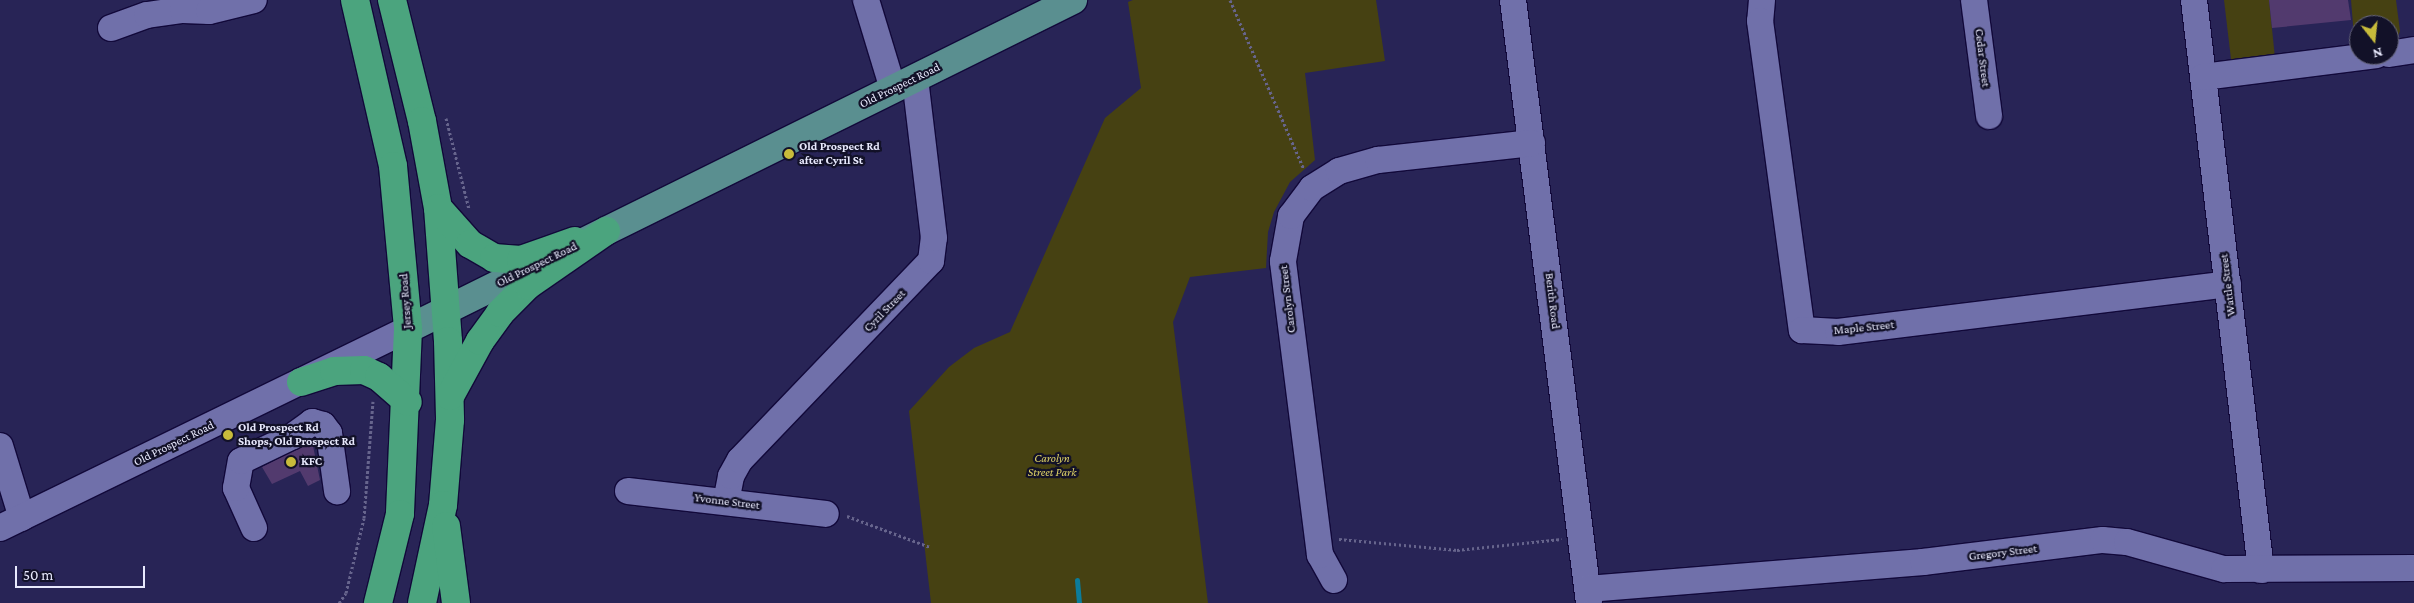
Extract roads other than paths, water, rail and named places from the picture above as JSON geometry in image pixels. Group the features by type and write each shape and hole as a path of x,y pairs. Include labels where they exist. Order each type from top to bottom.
{"highway":[{"name":"Jersey Road","path":"355,0 392,166 408,329 408,402 400,514 378,603"},
{"path":"392,0 422,121 438,208 446,310 450,398 443,505 422,603"},
{"path":"438,208 470,244 494,258 521,260 606,231"},
{"path":"450,398 480,341 500,313 528,285 606,231"},
{"path":"301,382 350,368 378,377 408,402"},
{"path":"443,505 456,603"}],"main road":[{"name":"Old Prospect Road","path":"408,329 1073,0"}],"street":[{"path":"111,28 147,15 183,10 210,11 254,0"},
{"name":"Cyril Street","path":"726,502 731,476 740,460 931,261 934,238 904,84 866,0"},
{"name":"Berith Road","path":"1514,0 1589,596"},
{"name":"Maple Street","path":"1762,0 1760,21 1802,330 1838,332 2228,284"},
{"name":"Cedar Street","path":"1974,0 1989,116"},
{"name":"Wattle Street","path":"2194,0 2261,570"},
{"path":"2399,52 2414,50"},
{"path":"2203,77 2349,59"},
{"name":"Carolyn Street","path":"1334,580 1320,556 1283,262 1291,216 1312,188 1339,171 1378,160 1532,143"},
{"name":"Old Prospect Road","path":"11,523 408,329"},
{"path":"254,528 236,488 241,461 293,436 312,422 323,425 329,432 337,491"},
{"path":"0,446 11,523"},
{"name":"Yvonne Street","path":"628,491 826,514"},
{"name":"Gregory Street","path":"1589,596 1924,562 2103,540 2127,542 2224,569 2414,568"}],"waterway":[{"path":"1077,580 1079,603"}],"place":[{"name":"Old Prospect Rd after Cyril St","path":"789,154"},
{"name":"Old Prospect Rd Shops, Old Prospect Rd","path":"228,435"},
{"name":"KFC","path":"291,462"}],"park label":[{"name":"Carolyn Street Park","path":"1052,466"}]}
